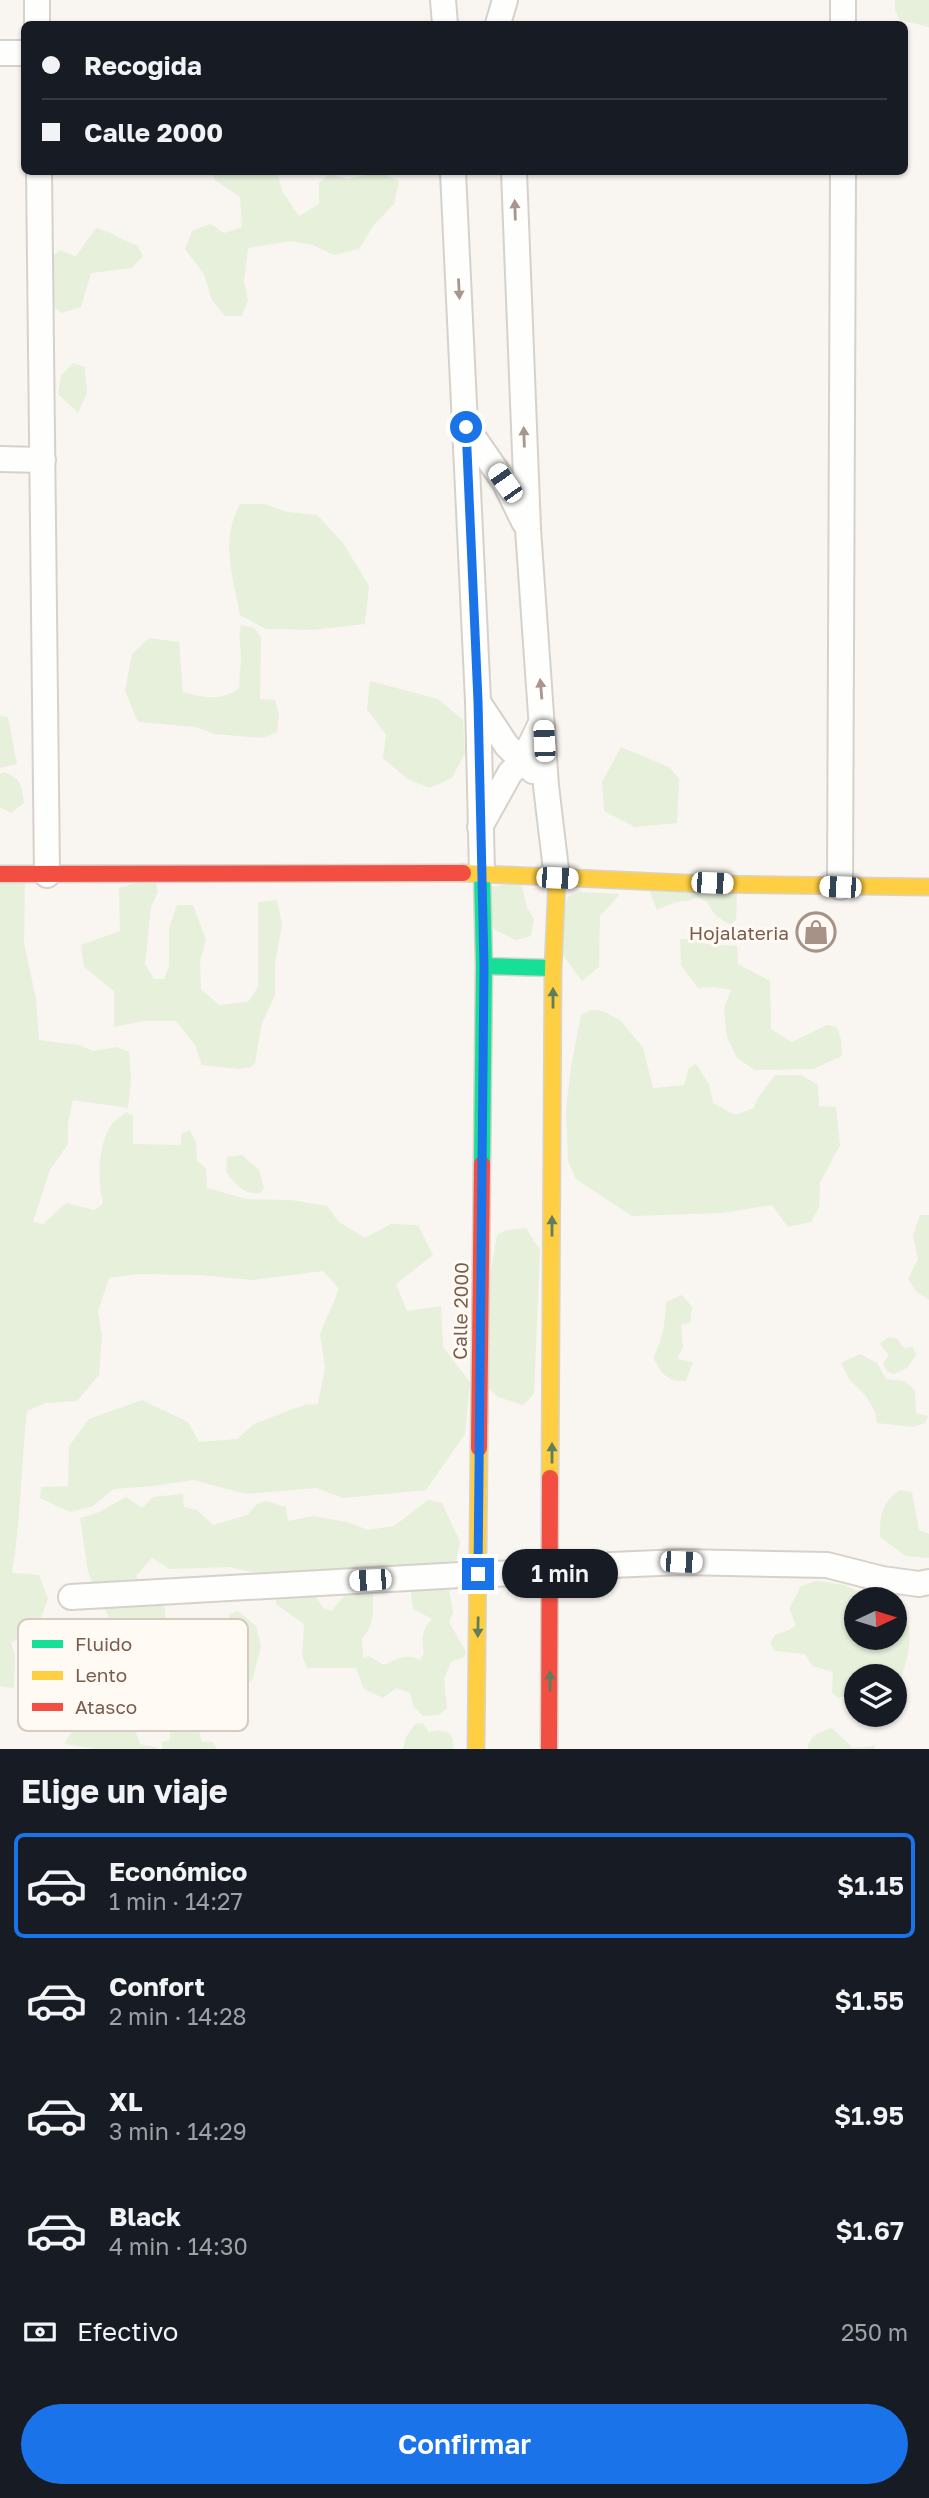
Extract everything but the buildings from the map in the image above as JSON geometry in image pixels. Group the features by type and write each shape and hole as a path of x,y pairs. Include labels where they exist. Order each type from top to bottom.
{"street":[{"path":"37,0 37,21"},
{"path":"443,0 445,21"},
{"path":"499,21 506,0"},
{"path":"506,0 508,21"},
{"path":"843,0 843,21"},
{"path":"0,53 21,53"},
{"path":"38,175 47,875"},
{"path":"453,175 478,701 482,873"},
{"path":"514,175 528,529 546,786 557,878 553,968 549,1749"},
{"path":"840,887 843,175"},
{"path":"466,427 505,483 528,529"},
{"path":"0,459 43,460"},
{"path":"478,701 507,746 546,786"},
{"path":"480,828 510,773 523,760 543,719"},
{"path":"0,874 482,873 840,887 929,887"},
{"name":"Calle 2000","path":"476,1749 484,966 482,873"},
{"path":"484,966 553,968"},
{"path":"71,1597 478,1574 551,1573 612,1565 681,1562 827,1565 881,1578 919,1584 929,1582"}],"green space":[{"path":"895,0 929,0 929,27 900,20 895,10"},
{"path":"213,175 278,175 282,191 299,216 319,204 319,183 328,175 348,179 386,175 399,181 394,204 373,226 359,249 334,255 313,245 291,241 248,248 244,281 248,300 242,316 225,316 212,300 204,274 185,249 192,231 210,224 224,233 242,227 240,197 215,180"},
{"path":"96,228 137,245 143,256 132,268 91,273 81,307 61,313 43,295 42,265 60,250 76,256"},
{"path":"73,363 85,367 87,393 78,413 58,394 61,376"},
{"path":"240,504 264,504 287,512 317,515 343,543 369,586 365,624 312,630 266,629 240,615 229,545 234,518"},
{"path":"241,625 254,628 261,637 260,699 275,700 279,714 277,732 263,738 215,734 196,727 138,722 125,691 132,654 149,638 179,642 183,692 219,697 240,688"},
{"path":"370,681 438,699 463,720 465,753 452,778 430,788 407,779 383,758 386,735 367,709"},
{"path":"0,716 8,717 17,764 0,768"},
{"path":"621,747 669,767 679,779 677,823 635,827 604,811 602,782"},
{"path":"3,772 20,783 22,791 24,803 11,813 0,807 0,774"},
{"path":"0,866 25,876 24,943 36,999 39,1040 79,1045 93,1051 116,1047 129,1052 131,1079 128,1108 73,1100 68,1123 68,1144 50,1170 33,1222 43,1224 66,1203 94,1210 103,1204 100,1175 103,1145 111,1125 126,1112 133,1116 133,1144 181,1145 182,1133 190,1130 196,1143 197,1160 206,1169 207,1188 246,1199 291,1200 327,1206 339,1222 365,1238 391,1224 418,1225 433,1255 396,1284 407,1311 441,1306 443,1347 470,1382 465,1434 426,1490 343,1498 316,1488 246,1494 194,1480 114,1489 93,1506 70,1512 40,1498 41,1487 68,1486 69,1446 89,1419 142,1400 188,1422 199,1442 237,1439 254,1424 304,1405 318,1404 325,1367 320,1334 339,1289 323,1271 252,1280 199,1275 136,1274 109,1278 98,1311 102,1335 99,1375 77,1401 45,1403 27,1411 12,1573 39,1575 48,1599 41,1619 18,1619 18,1639 11,1643 15,1656 14,1688 0,1686"},
{"path":"155,877 158,892 151,907 145,964 154,979 164,979 169,966 169,928 177,905 193,905 206,940 200,960 201,989 219,1005 248,1002 258,987 258,902 277,900 282,925 275,964 275,995 262,1023 255,1063 251,1067 239,1069 202,1065 195,1045 176,1021 143,1021 114,1027 114,991 84,967 81,945 120,931 119,888"},
{"path":"521,883 527,907 534,919 531,936 516,940 495,930 472,889"},
{"path":"648,886 737,894 736,920 730,925 715,915 707,902 697,897 657,910"},
{"path":"580,892 620,894 600,916 599,967 582,981 550,938 568,897"},
{"path":"680,939 737,946 738,964 770,981 771,1029 792,1042 827,1025 837,1027 842,1056 813,1069 755,1070 737,1058 727,1037 724,1009 731,990 698,988 681,965"},
{"path":"591,1010 603,1011 621,1021 643,1048 653,1088 684,1085 689,1068 696,1064 709,1084 713,1103 735,1115 754,1108 775,1075 801,1075 818,1085 819,1106 836,1107 840,1145 820,1183 819,1207 811,1222 788,1227 772,1205 721,1213 632,1216 576,1179 568,1161 566,1110 581,1015"},
{"path":"242,1155 259,1170 264,1188 260,1193 244,1190 226,1172 227,1157"},
{"path":"920,1215 929,1215 929,1300 917,1292 908,1279 918,1259 913,1235"},
{"path":"526,1228 540,1250 534,1394 523,1405 498,1397 473,1373 497,1235 507,1230"},
{"path":"682,1295 692,1307 690,1323 681,1325 683,1347 677,1359 693,1362 686,1381 666,1376 653,1358 663,1331 666,1302"},
{"path":"888,1337 898,1339 904,1348 913,1347 916,1355 907,1368 894,1374 887,1371 883,1363 889,1355 880,1344"},
{"path":"860,1354 877,1363 886,1379 905,1381 915,1391 916,1413 928,1416 925,1423 913,1427 877,1423 875,1412 866,1396 849,1379 841,1363"},
{"path":"900,1490 912,1492 919,1530 929,1534 929,1558 906,1556 880,1537 880,1523 885,1505"},
{"path":"183,1494 184,1507 197,1510 213,1525 247,1515 257,1504 266,1501 286,1507 288,1521 312,1516 347,1522 368,1530 394,1526 428,1500 442,1503 460,1542 456,1560 440,1566 287,1580 229,1567 170,1569 152,1558 136,1576 147,1595 165,1608 166,1619 109,1619 88,1572 80,1518 97,1513 126,1497 142,1508 153,1497"},
{"path":"416,1576 448,1581 453,1613 449,1622 466,1652 464,1657 451,1662 444,1679 447,1708 439,1715 423,1716 414,1707 410,1693 396,1688 383,1698 364,1689 356,1668 307,1668 302,1655 304,1624 276,1604 276,1589 307,1583 323,1608 331,1611 349,1591 373,1595 373,1616 362,1639 363,1658 369,1656 384,1665 405,1657 420,1660 424,1654 424,1631 432,1619 413,1609 411,1592"},
{"path":"816,1581 849,1587 844,1587 844,1650 907,1650 907,1620 909,1643 905,1664 844,1664 844,1696 838,1698 832,1693 833,1672 812,1666 805,1654 775,1651 770,1643 775,1635 796,1625 789,1609 801,1586"},
{"path":"238,1611 248,1619 229,1619 230,1614"},
{"path":"248,1619 256,1626 261,1646 250,1682"},
{"path":"423,1723 429,1732 438,1730 449,1733 454,1749 403,1749 406,1737 415,1724"},
{"path":"832,1728 853,1748 875,1746 875,1749 808,1749 813,1737"},
{"path":"73,1731 135,1731 140,1744 157,1749 95,1749 65,1744"},
{"path":"170,1731 200,1731 202,1742 213,1742 217,1749 162,1749 162,1742 170,1740"}],"traffic: fast":[{"path":"482,873 482,1164"},
{"path":"484,966 553,968"}],"traffic: slow":[{"path":"463,873 705,884 929,887"},
{"path":"550,1478 553,968 557,878"},
{"path":"476,1749 479,1448"}],"traffic: jam":[{"path":"0,874 463,873"},
{"path":"479,1448 482,1164"},
{"path":"549,1749 550,1478"}],"place":[{"name":"Hojalateria","path":"816,932"}],"route":[{"path":"466,427 478,701 484,966 478,1574"}]}
